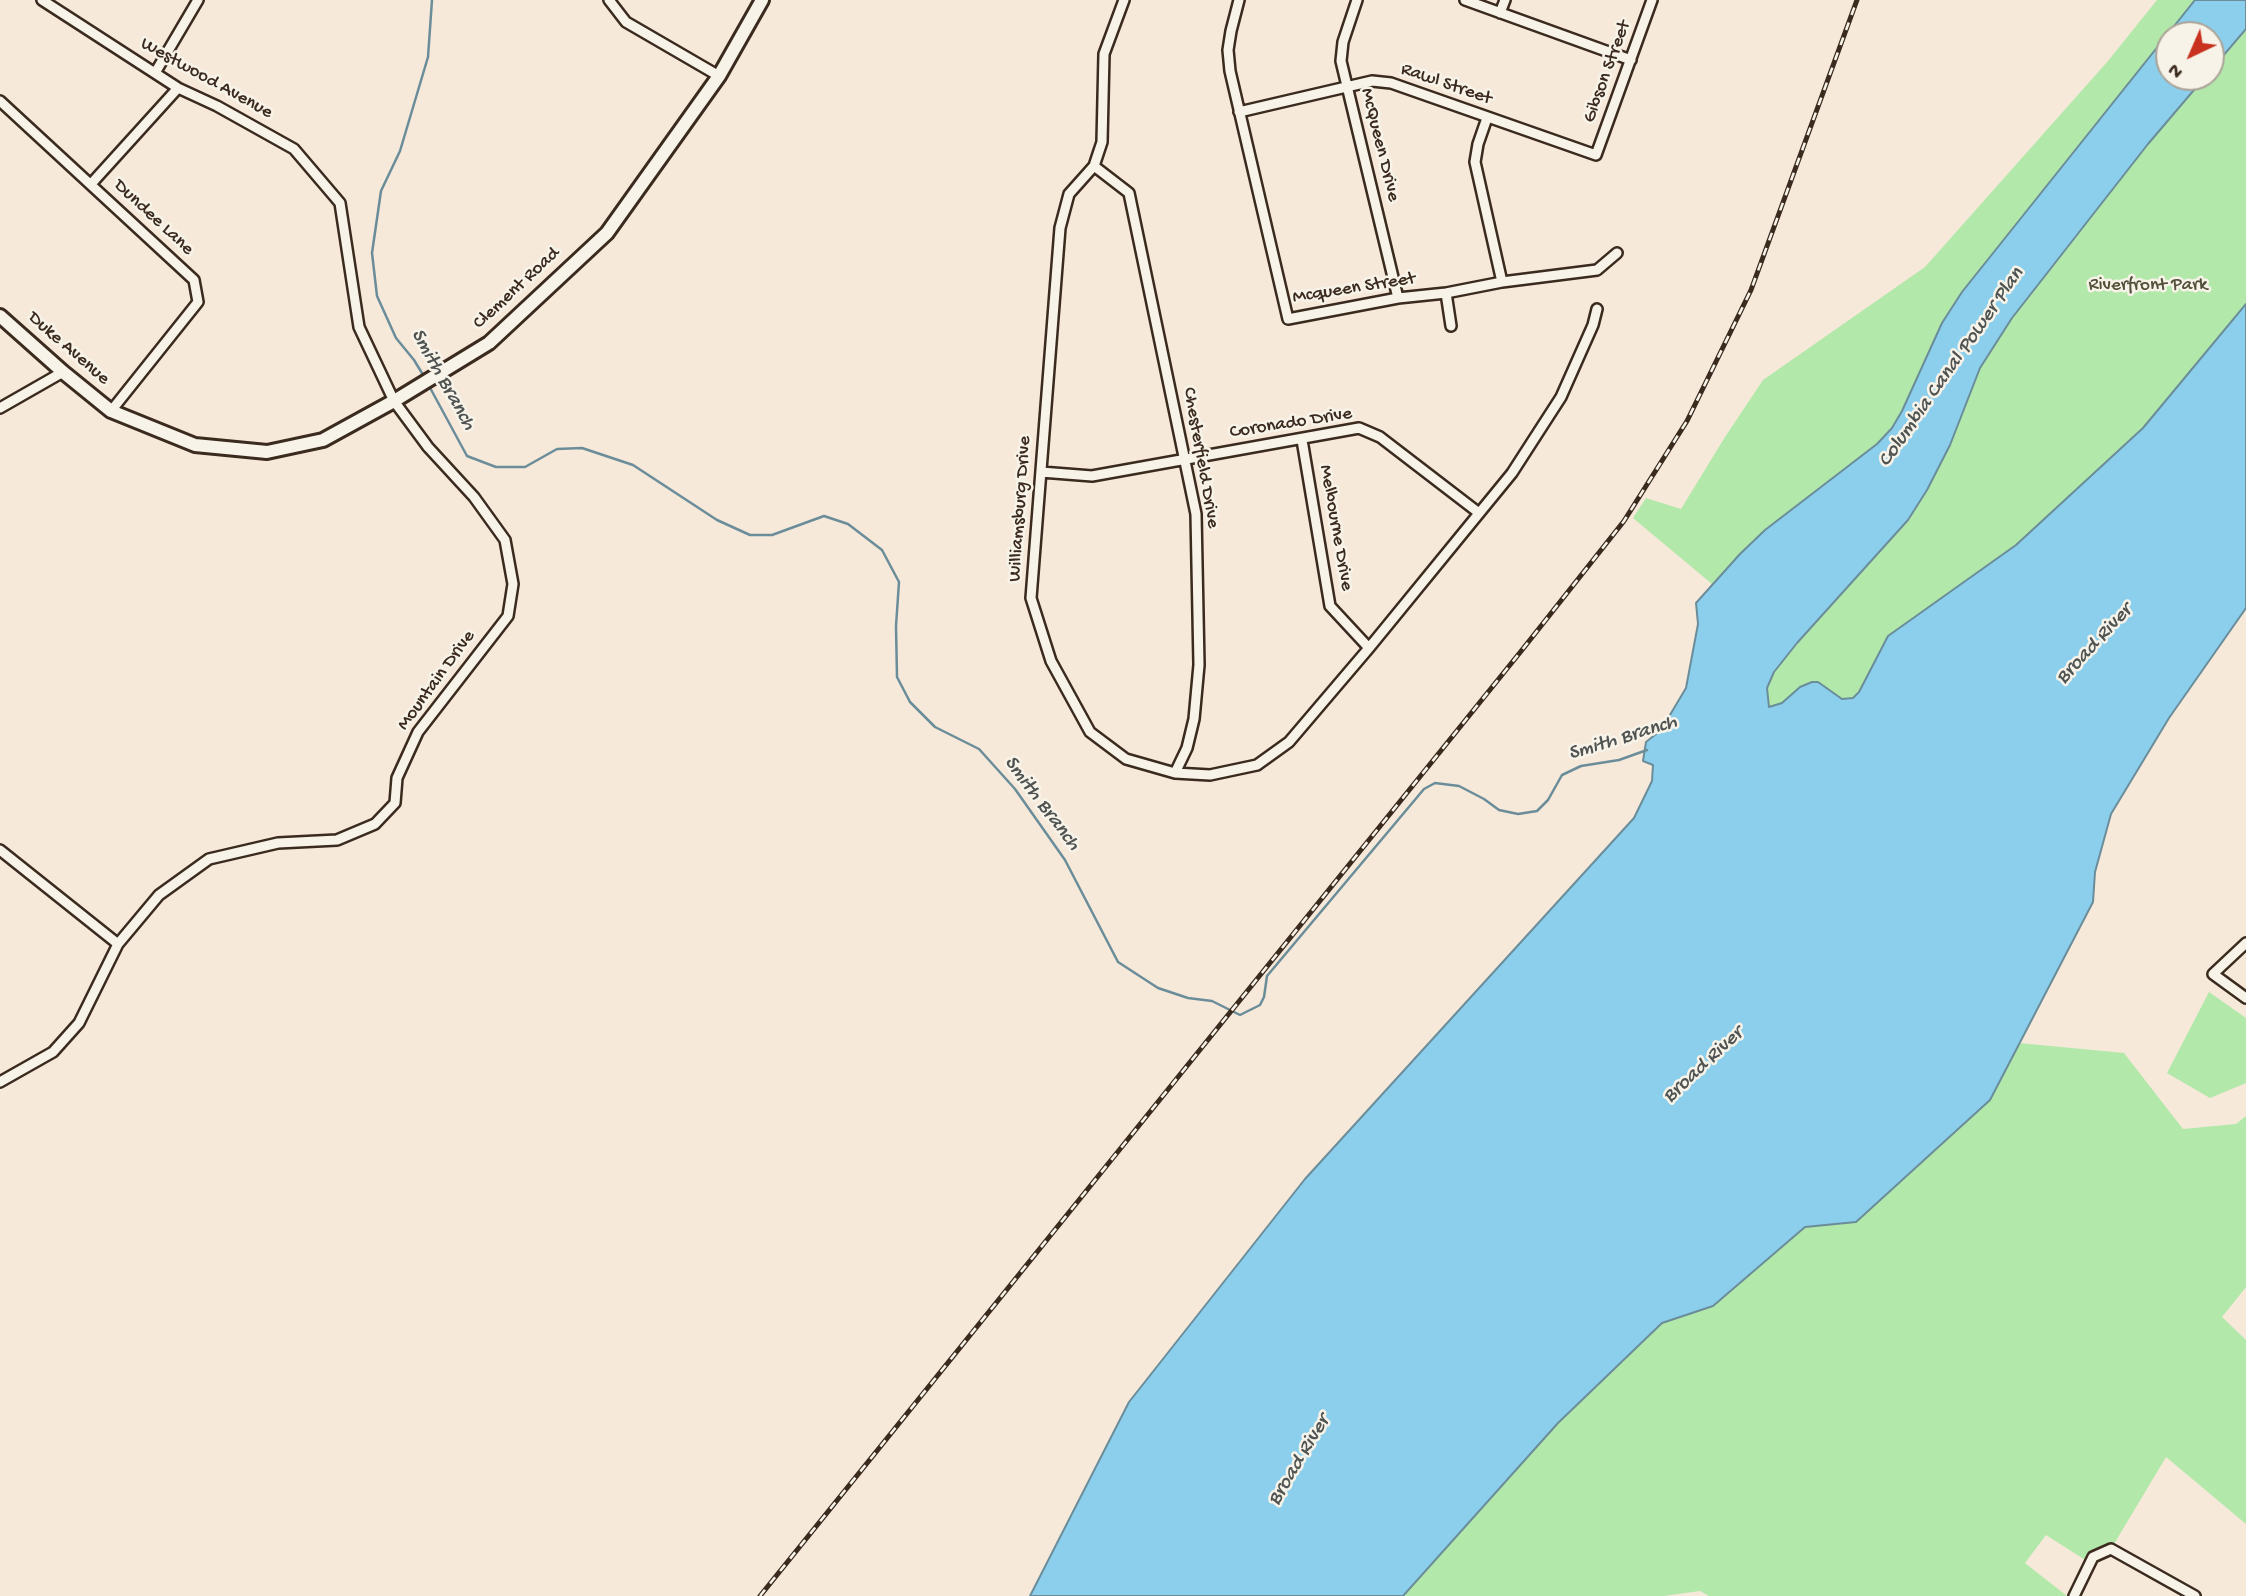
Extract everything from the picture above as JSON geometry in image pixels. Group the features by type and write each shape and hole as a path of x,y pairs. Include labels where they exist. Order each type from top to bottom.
{"street":[{"name":"Westwood Avenue","path":"42,0 178,88 217,106 294,149 340,203"},
{"path":"155,73 198,0"},
{"path":"609,0 626,22 719,76"},
{"name":"Clement Road","path":"111,411 195,445 267,452 323,440 440,374 489,343 607,233 719,76 762,0"},
{"name":"Williamsburg Drive","path":"1124,0 1104,54 1102,142 1094,166 1069,194 1060,228 1031,598 1051,661 1090,732 1126,759 1175,773 1210,775 1257,765 1289,742 1369,649 1511,473 1561,397 1593,325 1597,309"},
{"name":"Mcqueen Street","path":"1239,0 1228,50 1230,71 1288,319 1398,298 1597,270 1617,253"},
{"name":"McQueen Drive","path":"1357,0 1343,42 1340,61 1398,298"},
{"path":"1465,0 1631,60"},
{"path":"1500,13 1505,0"},
{"name":"Gibson Street","path":"1597,155 1653,0"},
{"name":"Rawl Street","path":"1239,112 1347,89 1372,81 1391,83 1597,155"},
{"path":"91,184 178,88"},
{"name":"Dundee Lane","path":"0,101 194,280 198,302 111,411"},
{"path":"1487,118 1475,162 1502,282"},
{"name":"Chesterfield Drive","path":"1094,166 1129,193 1196,514 1199,665 1194,719 1187,748 1175,773"},
{"name":"Mountain Drive","path":"0,1082 53,1052 79,1023 118,944 159,895 209,859 278,843 337,840 375,824 395,803 397,778 418,732 508,616 513,584 505,540 474,497 429,447 394,401 359,327 340,203"},
{"path":"1446,293 1451,326"},
{"name":"Duke Avenue","path":"0,316 111,411"},
{"path":"0,408 63,372"},
{"name":"Coronado Drive","path":"1041,472 1092,476 1359,428 1380,437 1479,513"},
{"name":"Melbourne Drive","path":"1302,440 1330,606 1369,649"},
{"path":"0,850 118,944"},
{"path":"2246,943 2213,974 2246,998"},
{"path":"2074,1596 2093,1557 2111,1549 2195,1596"}],"green space":[{"name":"Riverfront Park","path":"2157,0 2195,0 2178,21 2155,21 2155,50 1962,292 1942,323 1892,428 1847,468 1820,616 1909,520 1950,445 1980,368 2012,318 2148,144 2193,91 2225,91 2225,54 2246,29 2246,304 2143,428 2016,545 1888,636 1859,692 1853,698 1842,699 1818,682 1800,687 1782,703 1769,707 1767,688 1774,672 1791,650 1633,518 1646,498 1681,509 1763,380 1925,267 2108,61"},
{"path":"2209,992 2246,1018 2246,1083 2210,1098 2167,1073"},
{"path":"2019,1043 2124,1053 2183,1129 2236,1124 2246,1116 2246,1287 2222,1317 2246,1340 2246,1524 2166,1457 2111,1549 2090,1563 2046,1535 2025,1563 2067,1596 1709,1596 1700,1591 1664,1596 1403,1596 1558,1423 1662,1323 1713,1306 1805,1226 1856,1222 1990,1100"}],"water":[{"path":"2195,0 2246,0 2246,29 2225,54 2225,21 2178,21"},
{"path":"2155,50 2155,91 2193,91 2148,144 2012,318 1980,368 1950,445 1908,520 1797,643 1774,672 1767,688 1769,707 1782,703 1800,687 1812,682 1818,682 1842,699 1853,698 1859,692 1888,636 2016,545 2143,428 2246,304 2246,608 2169,718 2111,814 2095,872 2093,902 1990,1100 1856,1222 1805,1227 1713,1306 1662,1323 1558,1423 1403,1596 1030,1596 1129,1402 1305,1179 1634,818 1652,781 1653,765 1643,761 1646,742 1661,730 1686,688 1698,624 1696,603 1765,530 1877,444 1892,428 1942,323 1962,292"}],"waterway":[{"name":"Smith Branch","path":"425,378 396,338 377,296 372,253 381,191 400,151 428,57 432,0"},
{"name":"Smith Branch","path":"428,384 467,456 496,467 525,467 557,449 582,448 633,465 717,520 750,535 772,535 824,516 848,524 882,550 899,582 897,677 910,702 935,727 979,749 1015,789 1065,860 1118,962 1158,988 1188,998 1212,1001 1240,1015 1260,1005 1267,976 1424,789 1435,783 1459,786 1499,810 1518,814 1537,811 1548,800 1562,775 1581,766 1619,760 1647,750"}],"railway":[{"path":"760,1596 1624,521 1687,421 1751,290 1857,0"}],"water label":[{"name":"Columbia Canal Power Plan","path":"1952,368"},
{"name":"Broad River","path":"2095,645"},
{"name":"Broad River","path":"1704,1066"},
{"name":"Broad River","path":"1300,1461"}]}
